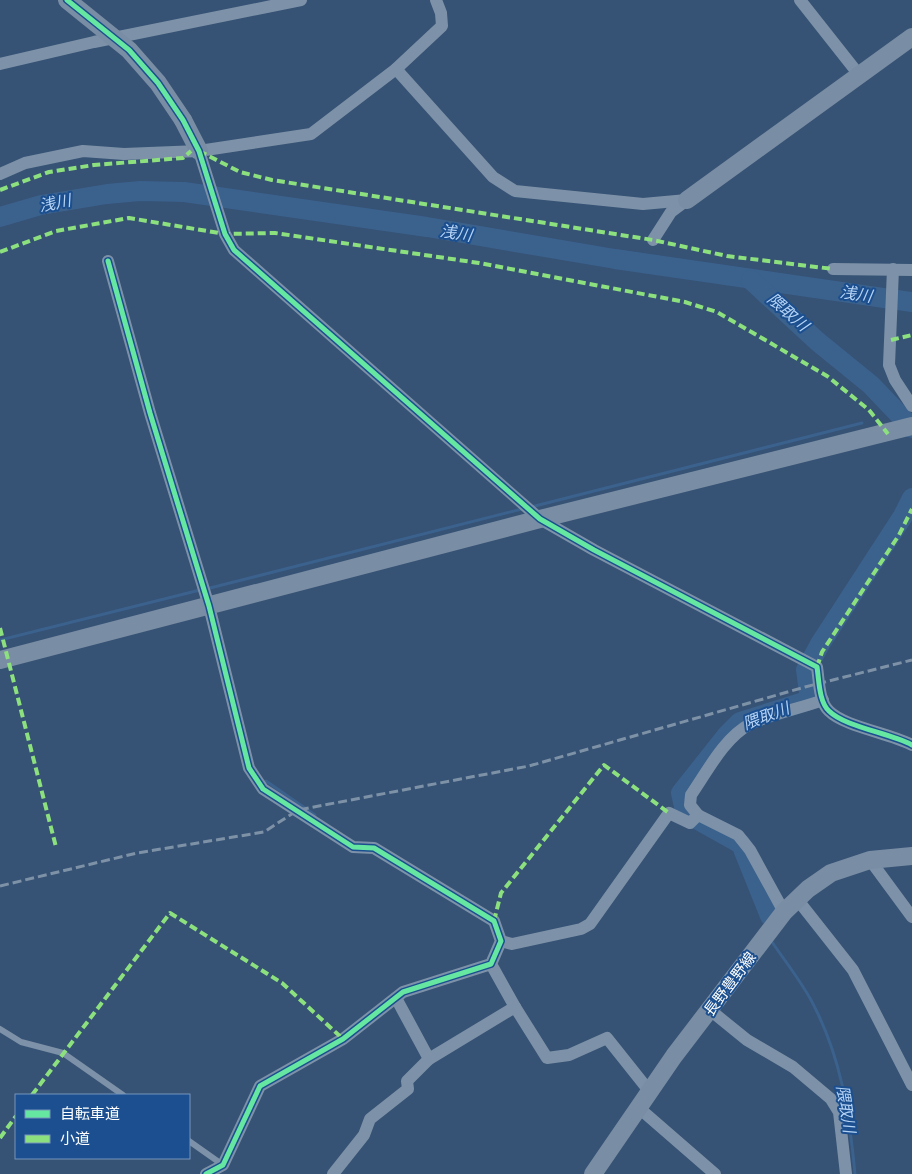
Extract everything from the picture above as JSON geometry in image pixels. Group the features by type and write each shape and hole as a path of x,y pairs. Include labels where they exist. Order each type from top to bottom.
{"street":[{"path":"66,0 129,50 158,84 183,120 199,151 223,228 234,250 540,518 594,550 817,666 823,700 828,711 844,719 898,737 912,744"},
{"path":"0,64 104,40 301,0"},
{"path":"0,174 25,163 83,151 124,154 199,151 311,134 396,69 442,26 441,13 436,0"},
{"path":"800,0 860,76"},
{"path":"653,240 671,212 912,37"},
{"path":"396,69 493,177 515,190 643,204 687,200"},
{"path":"108,261 150,413 209,606 249,768 263,789 353,847 374,848 494,921 501,941 491,964 403,992 343,1039 260,1086 223,1165 206,1174"},
{"path":"833,268 912,270"},
{"path":"893,271 889,365 895,380 912,406"},
{"path":"0,660 540,518 892,433 912,426"},
{"path":"784,912 750,850 738,835 696,818 690,805 691,795 731,738 748,725 823,700"},
{"path":"501,941 512,944 581,929 590,924 669,813 690,823 696,818"},
{"name":"長野豊野線","path":"593,1174 650,1092 784,912 831,873 870,860 912,856"},
{"path":"870,860 912,917"},
{"path":"798,899 853,970 912,1085"},
{"path":"491,964 547,1058 569,1055 607,1038 650,1092"},
{"path":"396,998 430,1058"},
{"path":"333,1174 364,1135 370,1119 408,1089 407,1081 430,1058 516,1007"},
{"path":"710,1010 747,1040 793,1067 831,1099 839,1112 846,1174"},
{"path":"639,1108 715,1174"}],"lane":[{"path":"0,1028 21,1042 63,1053 122,1094"},
{"path":"190,1141 223,1165"}],"waterway":[{"name":"浅川","path":"0,217 41,205 107,194 140,191 184,192 427,227 615,259 912,302"},
{"name":"隈取川","path":"751,280 817,341 871,385 912,428"},
{"path":"531,507 862,423"},
{"name":"隈取川","path":"770,916 741,844 689,815 684,807 681,793 727,735 740,722 810,700 806,670 820,644 903,516 912,498"},
{"path":"206,589 522,509"},
{"path":"0,640 200,590"},
{"path":"266,781 315,815"},
{"name":"隈取川","path":"772,942 807,993 830,1042 842,1084 850,1128 855,1174"}],"railway":[{"path":"0,886 137,853 264,832 298,810 529,766 805,687 912,660"}],"marked path":[{"path":"0,190 49,172 94,165 183,158 191,151"},
{"path":"199,151 240,172 272,180 653,240 727,256 833,269"},
{"path":"0,252 56,231 129,218 225,234 275,233 479,263 685,302 717,312 827,376 869,410 888,434"},
{"path":"891,340 912,335"},
{"path":"817,667 822,652 899,535 912,509"},
{"path":"0,628 56,847"},
{"path":"494,921 501,893 604,765 669,813"},
{"path":"33,1094 170,913 282,983 343,1039"},
{"path":"0,1138 15,1117"}],"cycle path":[{"path":"67,0 129,50 158,83 183,120 199,151 225,234 234,250 540,519 594,550 817,667 821,697 826,707 836,717 856,726 912,745"},
{"path":"108,261 150,413 209,606 249,768 263,789 353,847 374,848 494,921 501,941 491,964 403,992 343,1039 260,1086 223,1165 206,1174"}]}
